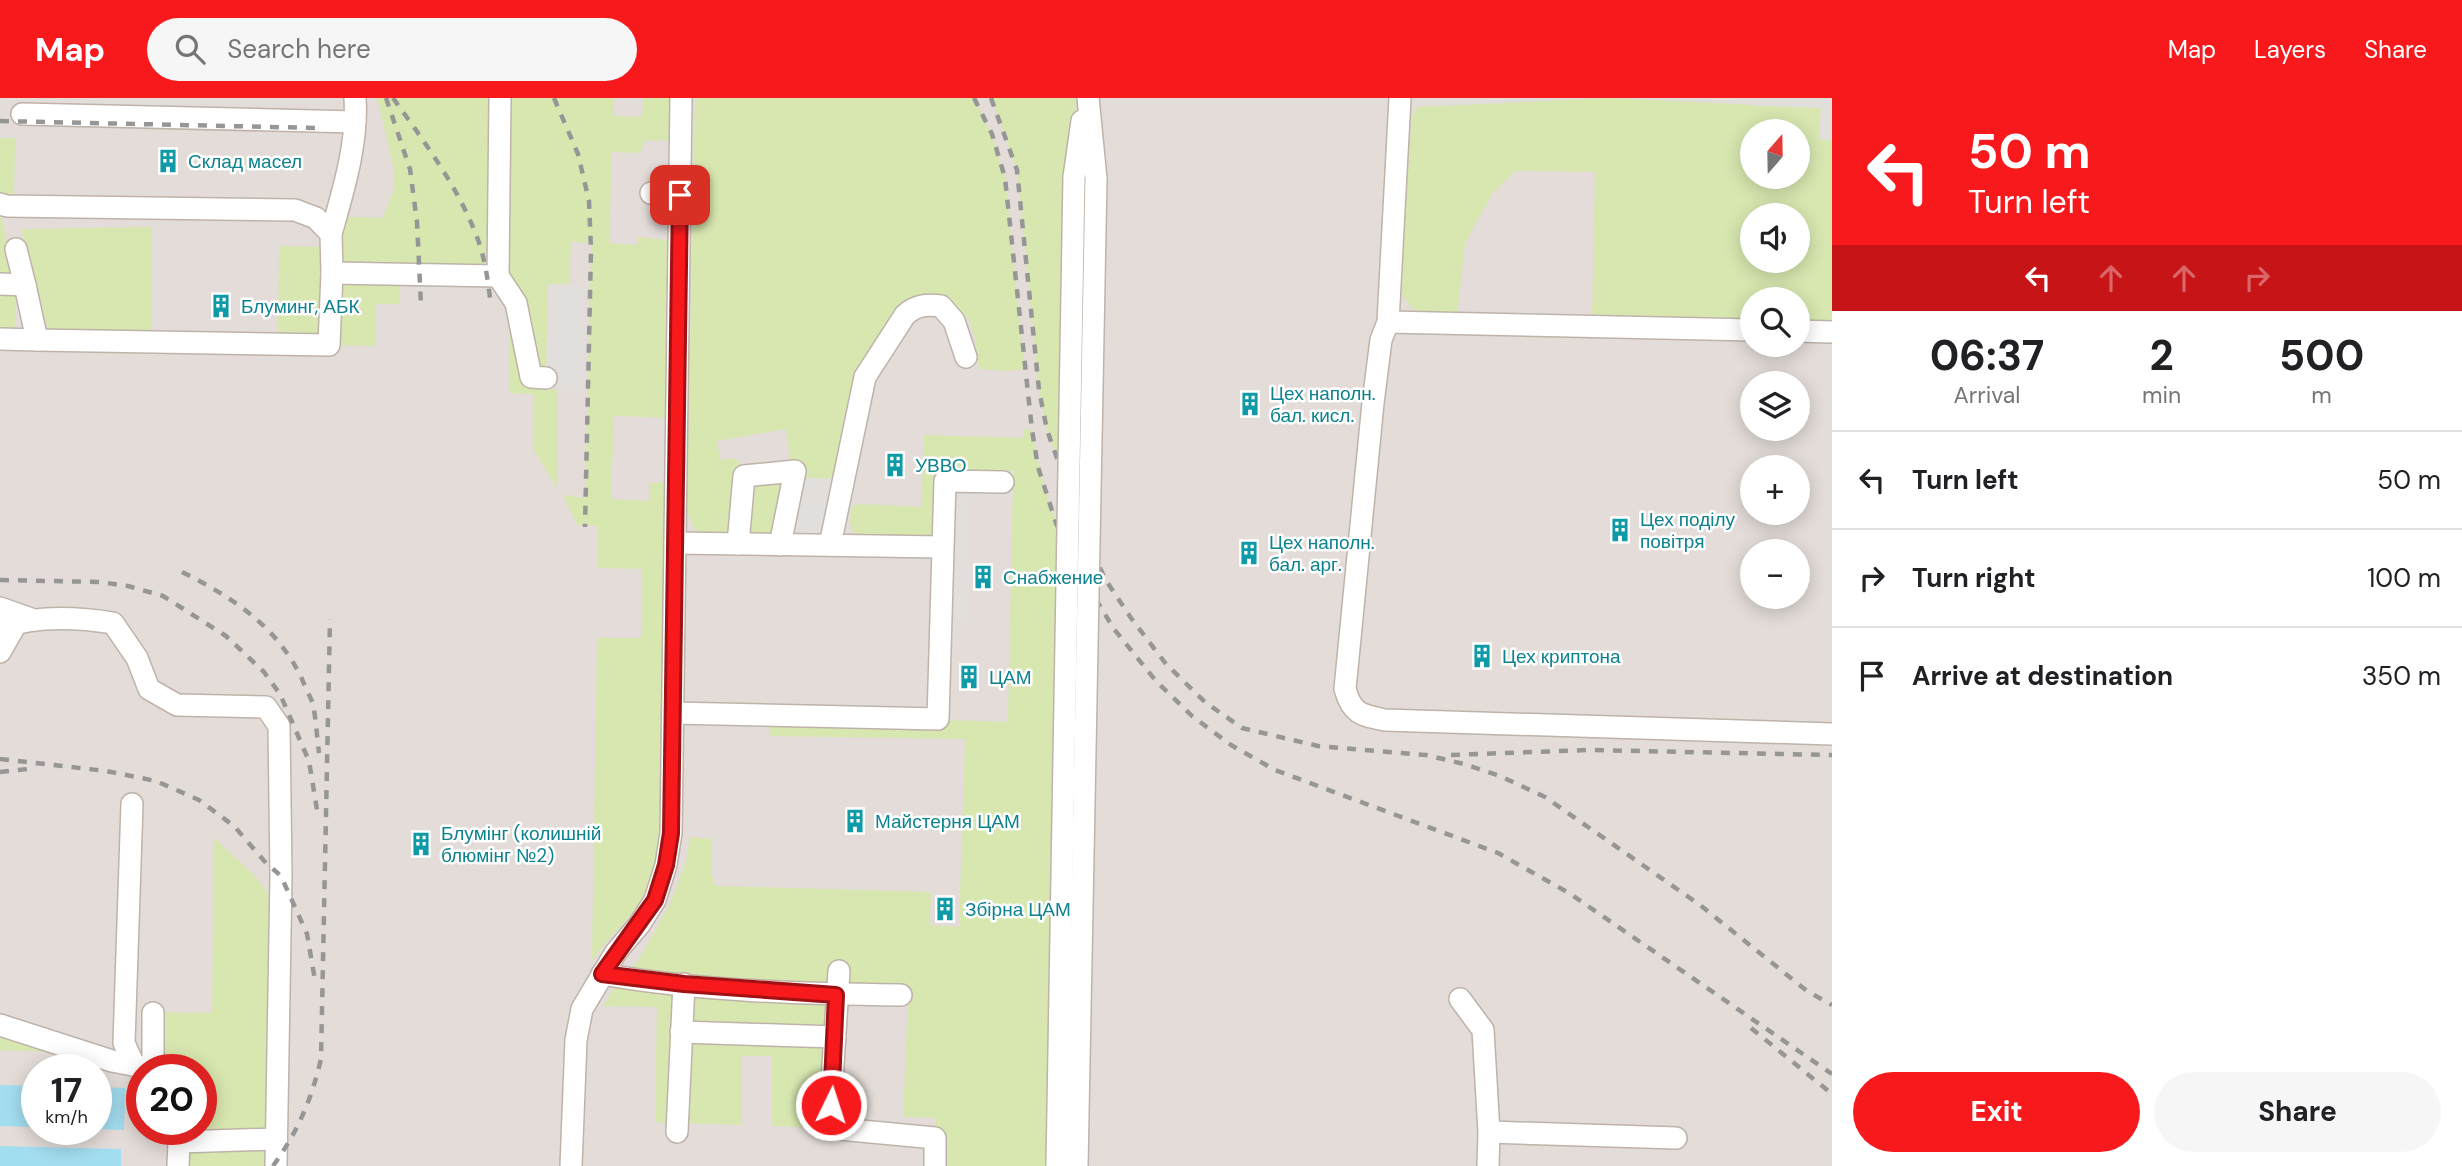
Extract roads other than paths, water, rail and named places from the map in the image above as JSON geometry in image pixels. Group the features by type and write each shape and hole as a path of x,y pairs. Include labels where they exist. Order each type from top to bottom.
{"lane":[{"path":"0,340 329,345 331,234 346,180 355,122 355,98"},
{"path":"500,98 498,276 516,303 531,377 546,378"},
{"path":"571,1166 576,1040 582,1009 602,974 655,900 666,865 671,833 675,543 666,448 680,195 681,98"},
{"path":"1057,1166 1074,177 1086,98"},
{"path":"1077,1166 1096,178 1086,98"},
{"path":"1400,98 1388,322 1381,340 1372,416 1345,689 1350,705 1363,715 1385,720 1832,734"},
{"path":"22,114 355,122"},
{"path":"651,193 680,195"},
{"path":"0,204 295,210 316,218 331,234"},
{"path":"16,249 37,340"},
{"path":"332,273 498,276"},
{"path":"0,284 25,285"},
{"path":"830,545 864,377 905,315 922,305 942,306 954,321 966,357"},
{"path":"1388,322 1740,330"},
{"path":"1810,331 1832,332"},
{"path":"738,544 744,476 795,471 780,545"},
{"path":"673,713 938,719 945,481 1003,482"},
{"path":"675,543 942,547"},
{"path":"0,652 13,620 78,618 113,623 137,658 149,689 177,705 266,707 279,726 281,876 275,1166"},
{"path":"132,804 124,1043 134,1054"},
{"path":"839,971 829,1128 935,1138 935,1166"},
{"path":"602,974 684,984 836,995 901,995"},
{"path":"677,1132 684,984"},
{"path":"1460,999 1483,1030 1489,1132 1488,1166"},
{"path":"149,1054 153,1013"},
{"path":"0,1025 126,1064"},
{"path":"681,1032 835,1037"},
{"path":"1489,1132 1676,1138"},
{"path":"217,1137 276,1139"},
{"path":"174,1145 178,1166"}],"water":[{"path":"0,1085 21,1086 21,1127 0,1126"},
{"path":"112,1088 125,1088 124,1130 112,1130"},
{"path":"0,1146 121,1149 121,1166 0,1166"}],"railway":[{"path":"386,98 410,169 417,222 421,305"},
{"path":"393,98 438,163 467,214 481,250 491,306"},
{"path":"554,98 578,154 589,201 591,250 585,527"},
{"path":"974,98 992,134 1005,178 1038,467 1056,523 1079,572 1114,629 1156,681 1192,716 1231,745 1275,770 1498,853 1569,893 1832,1074"},
{"path":"991,98 1017,170 1039,390 1047,430 1080,523 1105,579 1166,664 1205,702 1242,728 1318,746 1426,755 1500,776 1545,797 1700,905 1807,991 1832,1005"},
{"path":"0,121 318,128"},
{"path":"182,572 235,603 280,643 292,660 313,704 319,753"},
{"path":"0,580 100,582 128,586 163,596 226,636 264,672 280,694 309,761 318,816"},
{"path":"273,1166 303,1115 321,1059 330,619"},
{"path":"1451,755 1589,750 1832,755"},
{"path":"0,759 106,771 156,781 199,800 234,826 281,876 307,934 315,980"},
{"path":"0,772 28,769"},
{"path":"1751,1028 1832,1094"}],"place":[{"name":"Склад масел","path":"168,161"},
{"name":"Блуминг, АБК","path":"221,306"},
{"name":"Цех наполн. бал. кисл.","path":"1250,404"},
{"name":"УВВО","path":"895,465"},
{"name":"Цех поділу повітря","path":"1620,530"},
{"name":"Цех наполн. бал. арг.","path":"1249,553"},
{"name":"Снабжение","path":"983,577"},
{"name":"Цех криптона","path":"1482,656"},
{"name":"ЦАМ","path":"969,677"},
{"name":"Майстерня ЦАМ","path":"855,821"},
{"name":"Блумінг (колишній блюмінг №2)","path":"421,844"},
{"name":"Збірна ЦАМ","path":"945,909"}]}
